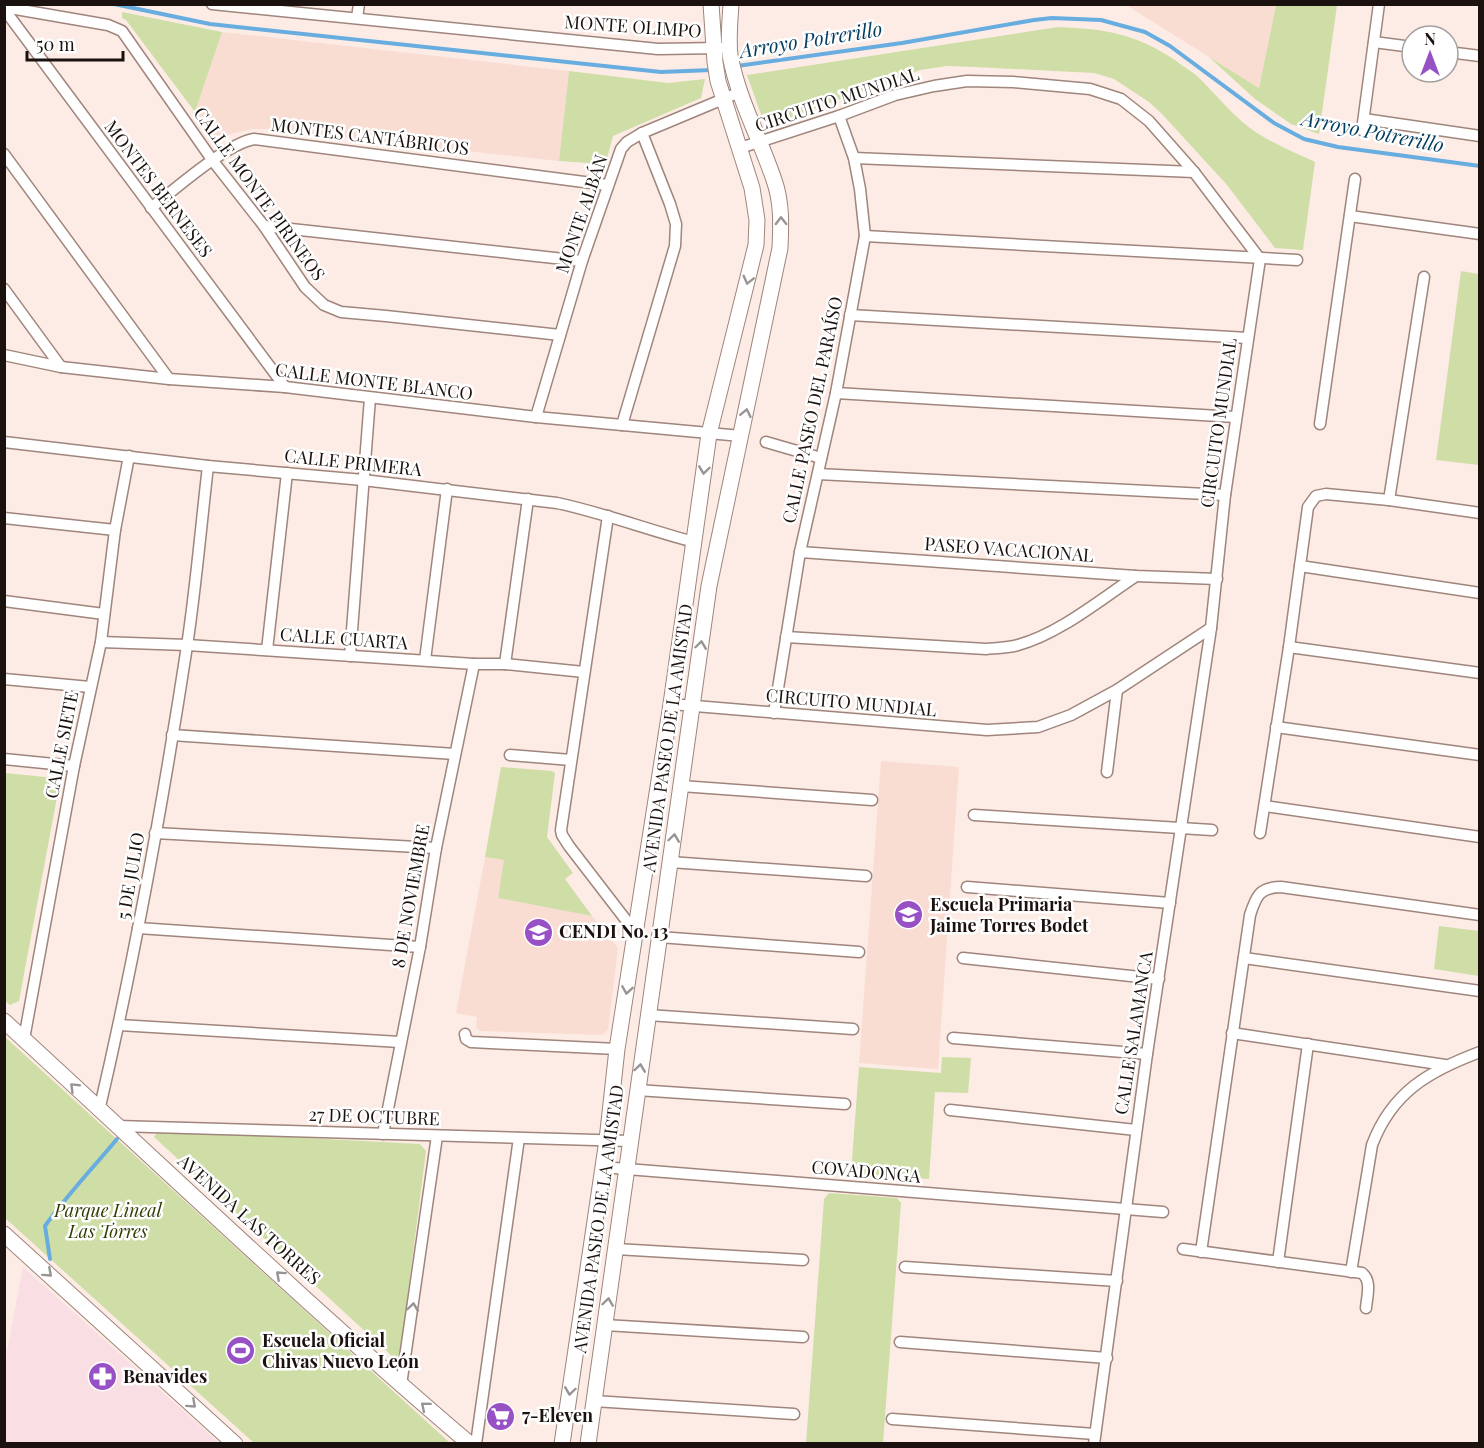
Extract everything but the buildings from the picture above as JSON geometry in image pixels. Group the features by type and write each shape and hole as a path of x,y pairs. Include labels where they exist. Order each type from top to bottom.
{"street":[{"name":"MONTE OLIMPO","path":"212,4 713,56 730,53"},
{"path":"357,18 358,4"},
{"name":"AVENIDA PASEO DE LA AMISTAD","path":"562,1443 607,1140 617,1049 671,704 709,434 756,245 757,220 752,188 718,81 713,56 711,4"},
{"name":"AVENIDA PASEO DE LA AMISTAD","path":"588,1443 711,578 780,248 781,214 775,181 758,143 740,92 730,53 730,4"},
{"path":"1379,4 1363,124 1479,136"},
{"name":"CALLE MONTE PIRINEOS","path":"4,8 118,28 313,296 324,305 341,312 560,335"},
{"name":"MONTES BERNESES","path":"4,8 285,387"},
{"path":"1374,42 1400,45"},
{"path":"1460,54 1479,56"},
{"name":"CIRCUITO MUNDIAL","path":"671,704 987,730 1023,729 1052,723 1117,690 1211,628 1235,417 1260,259 1194,172 1149,121 1121,99 1090,89 1023,82 968,81 895,95 740,148"},
{"name":"MONTE ALBÁN","path":"536,417 582,261 621,149 642,133 740,92"},
{"name":"CALLE PASEO DEL PARAÍSO","path":"774,713 800,552 836,393 865,236 854,158 839,116"},
{"path":"622,426 675,246 676,224 642,133"},
{"name":"MONTES CANTÁBRICOS","path":"151,208 213,161 243,141 254,139 607,185"},
{"path":"4,154 169,379"},
{"path":"854,158 1194,172"},
{"path":"1320,424 1355,179"},
{"path":"1350,216 1479,234"},
{"path":"264,226 582,261"},
{"path":"865,236 1297,260"},
{"path":"1389,500 1424,277"},
{"path":"4,289 61,367"},
{"path":"850,315 1248,338"},
{"name":"CALLE MONTE BLANCO","path":"4,355 61,367 169,379 285,387 536,417 741,436"},
{"path":"836,393 1235,417"},
{"path":"350,656 370,398"},
{"name":"CALLE PRIMERA","path":"4,442 528,499 582,508 661,534 694,542"},
{"path":"766,442 821,458"},
{"name":"CALLE SIETE","path":"24,1039 74,766 101,642 115,530 129,456"},
{"name":"5 DE JULIO","path":"99,1110 138,928 172,735 187,645 208,466"},
{"path":"267,650 287,472"},
{"path":"818,474 1225,495"},
{"path":"425,660 447,489"},
{"path":"1260,833 1308,507 1316,496 1326,494 1389,500 1479,513"},
{"path":"505,664 528,499"},
{"path":"608,516 561,823 562,835 636,933"},
{"path":"4,518 115,530"},
{"name":"PASEO VACACIONAL","path":"800,552 1136,576 1216,579"},
{"path":"1300,566 1479,592"},
{"path":"786,637 986,649 1005,648 1020,645 1060,626 1136,576"},
{"path":"4,601 104,614"},
{"name":"CALLE SALAMANCA","path":"1095,1439 1136,1130 1211,628"},
{"name":"CALLE CUARTA","path":"101,642 505,664 584,672"},
{"path":"1289,647 1479,673"},
{"name":"8 DE NOVIEMBRE","path":"383,1134 420,947 436,848 474,664"},
{"path":"4,679 90,687"},
{"path":"1107,772 1117,690"},
{"path":"1276,727 1479,755"},
{"path":"172,735 455,754"},
{"path":"510,755 571,760"},
{"path":"4,759 74,766"},
{"path":"681,786 872,800"},
{"path":"1265,806 1479,837"},
{"path":"974,815 1212,830"},
{"path":"155,833 436,848"},
{"path":"670,862 866,876"},
{"path":"967,887 1170,903"},
{"path":"1201,1252 1250,915 1260,892 1269,887 1281,887 1479,915"},
{"path":"138,928 420,947"},
{"path":"658,938 859,952"},
{"path":"963,958 1159,979"},
{"path":"1244,958 1479,991"},
{"path":"648,1015 853,1029"},
{"name":"AVENIDA LAS TORRES","path":"4,1021 401,1385 470,1443"},
{"path":"119,1025 400,1042"},
{"path":"1232,1033 1445,1065"},
{"path":"465,1034 468,1041 476,1042 617,1049"},
{"path":"953,1038 1147,1054"},
{"path":"1278,1262 1308,1044"},
{"path":"1351,1272 1372,1145 1379,1126 1400,1098 1445,1065 1479,1052"},
{"path":"637,1090 845,1104"},
{"path":"950,1110 1136,1130"},
{"name":"27 DE OCTUBRE","path":"117,1126 630,1141"},
{"path":"401,1385 437,1136"},
{"path":"476,1443 519,1138"},
{"name":"COVADONGA","path":"602,1167 1163,1212"},
{"path":"4,1234 235,1443"},
{"path":"616,1249 803,1260"},
{"path":"1183,1249 1362,1273 1367,1279 1366,1308"},
{"path":"905,1267 1117,1281"},
{"path":"605,1325 802,1337"},
{"path":"900,1342 1107,1358"},
{"path":"594,1401 795,1414"},
{"path":"892,1419 1095,1439"}],"shaded area":[{"path":"1126,5 1276,5 1259,88 1209,57"},
{"path":"222,32 569,71 559,161 266,129 252,129 230,134 217,143 195,112"},
{"name":"Escuela Primaria Jaime Torres Bodet","path":"881,761 959,767 938,1069 859,1063"},
{"name":"CENDI No. 13","path":"485,857 505,860 498,898 592,916 618,948 608,1030 602,1035 480,1031 476,1027 477,1017 456,1013"},
{"path":"23,1267 219,1443 5,1443 5,1362"}],"green space":[{"path":"1276,5 1337,5 1319,134 1291,124 1255,99 1209,57 1259,88"},
{"path":"122,12 222,32 195,112 126,20 122,18"},
{"path":"1058,27 1119,34 1160,51 1197,76 1250,128 1315,162 1303,250 1275,248 1227,185 1162,114 1149,102 1114,79 1094,73 947,66 920,70 772,124 764,123 747,75"},
{"path":"569,71 668,83 705,79 701,98 613,136 606,162 603,164 559,161"},
{"path":"1461,271 1479,274 1479,465 1436,460"},
{"path":"501,767 555,773 547,837 573,873 565,879 592,916 498,898 504,860 485,857"},
{"path":"5,773 55,778 60,781 19,1001 10,1005 4,1000"},
{"path":"1439,926 1479,931 1479,976 1434,969"},
{"name":"Parque Lineal Las Torres","path":"5,1037 450,1443 254,1443 5,1218"},
{"path":"942,1057 971,1058 968,1093 935,1092 929,1179 851,1173 859,1067 941,1073"},
{"path":"158,1130 420,1144 426,1151 400,1355 394,1358 154,1137"},
{"path":"829,1193 897,1198 901,1203 883,1443 806,1443 824,1199"}],"waterway":[{"name":"Arroyo Potrerillo","path":"114,4 210,24 661,72 712,70"},
{"name":"Arroyo Potrerillo","path":"737,66 902,43 1034,20 1052,18 1101,20 1145,32 1170,46 1274,123 1304,139 1338,147 1480,166"},
{"path":"50,1259 45,1226 117,1139"}],"place":[{"name":"Escuela Primaria Jaime Torres Bodet","path":"909,915"},
{"name":"CENDI No. 13","path":"538,932"},
{"name":"Escuela Oficial Chivas Nuevo León","path":"241,1351"},
{"name":"Benavides","path":"102,1377"},
{"name":"7-Eleven","path":"501,1416"}]}
